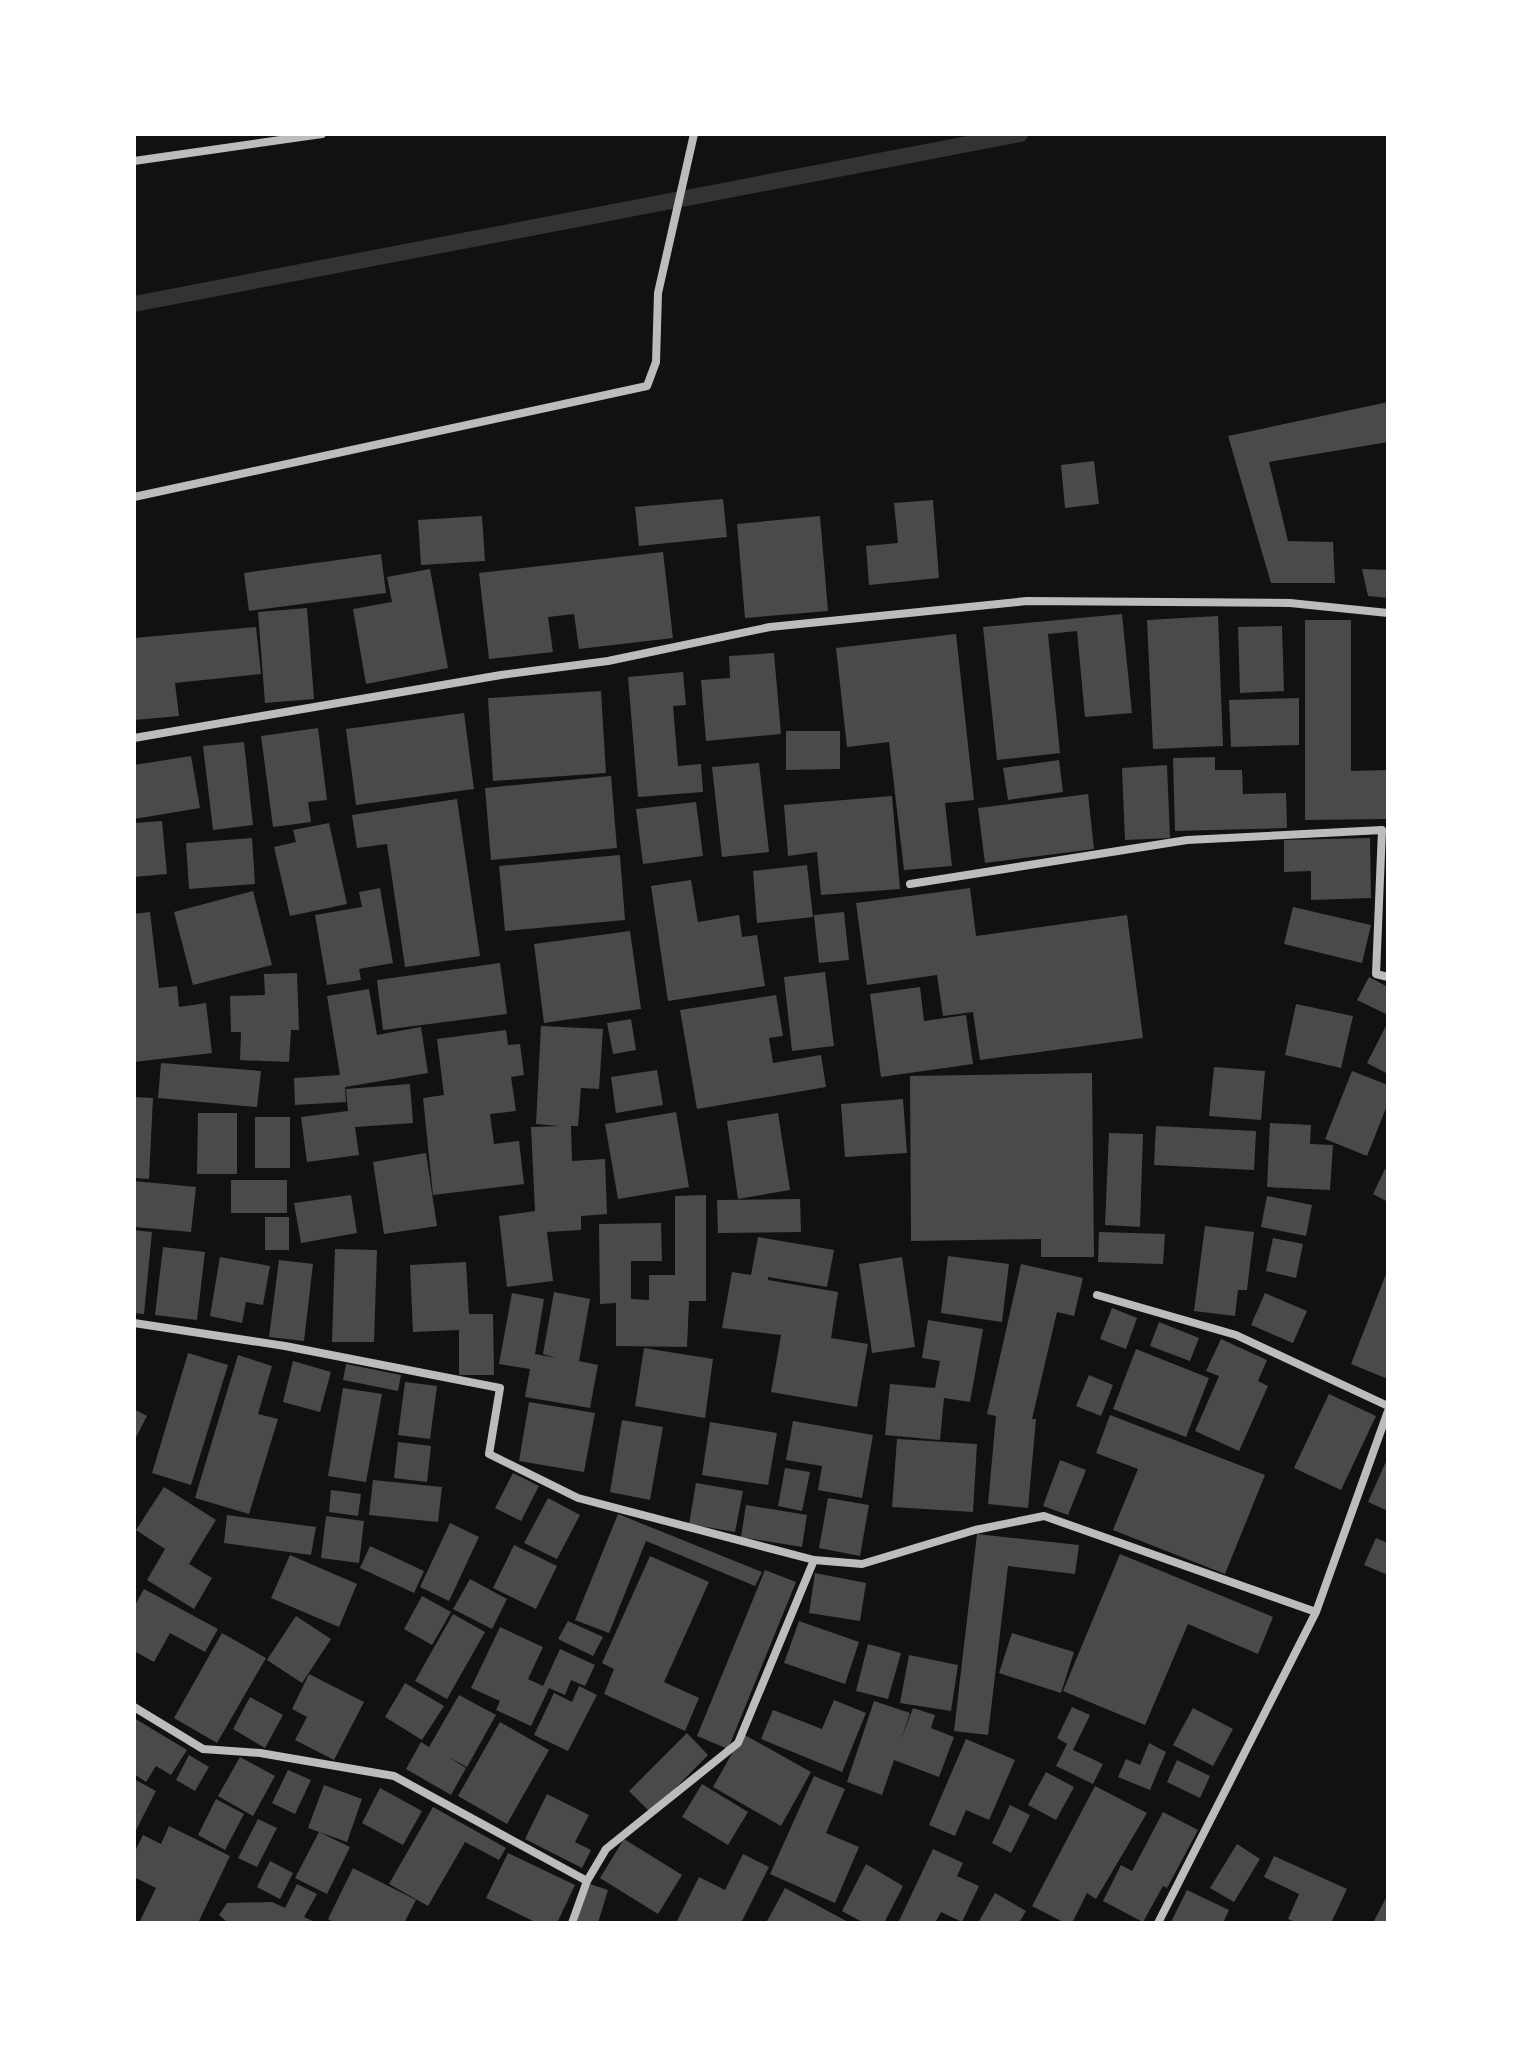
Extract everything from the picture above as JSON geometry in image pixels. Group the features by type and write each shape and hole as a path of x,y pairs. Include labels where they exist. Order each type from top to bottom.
{"street":[{"path":"134,161 322,134"},
{"path":"134,497 647,386 656,362 658,293 694,134"},
{"path":"134,738 501,675 608,661 770,627 1027,601 1290,603 1388,613"},
{"path":"910,884 1187,840 1382,830 1376,974 1388,977"},
{"path":"1097,1295 1236,1335 1388,1408 1316,1612 1158,1923"},
{"path":"134,1323 285,1346 500,1388 489,1454 578,1498 814,1560 862,1564 975,1530 1044,1516 1316,1612"},
{"path":"572,1923 587,1881 606,1849 738,1743 814,1560"},
{"path":"134,1707 203,1749 260,1753 394,1776 587,1881"}],"building":[{"path":"1388,402 1388,442 1269,462 1288,541 1333,542 1335,583 1271,583 1228,436"},
{"path":"1094,461 1099,504 1065,508 1061,465"},
{"path":"723,499 727,537 639,546 635,507"},
{"path":"933,500 939,578 869,585 866,546 898,543 894,503"},
{"path":"482,516 485,561 421,565 418,520"},
{"path":"820,516 828,611 745,618 737,524"},
{"path":"663,552 673,638 579,649 574,614 548,617 553,652 489,659 479,573"},
{"path":"381,554 386,593 249,611 244,573"},
{"path":"430,569 448,668 366,684 353,609 392,602 387,577"},
{"path":"1362,569 1388,570 1388,598 1368,596"},
{"path":"307,608 314,699 265,703 258,612"},
{"path":"1122,614 1132,713 1085,717 1077,631 1048,634 1060,753 997,760 983,627"},
{"path":"1218,616 1223,746 1153,749 1147,620"},
{"path":"1305,620 1351,620 1351,771 1388,770 1388,819 1305,820"},
{"path":"1282,626 1284,691 1240,693 1238,627"},
{"path":"256,627 261,674 175,683 179,716 134,720 134,638"},
{"path":"956,634 974,800 945,803 952,866 904,870 889,742 847,747 836,648"},
{"path":"774,653 781,734 706,741 701,680 730,678 729,656"},
{"path":"683,672 686,705 673,706 678,766 701,764 703,792 638,797 628,677"},
{"path":"601,691 606,773 493,781 488,698"},
{"path":"1299,698 1299,745 1231,747 1229,700"},
{"path":"464,713 474,789 356,805 346,729"},
{"path":"318,728 327,800 308,802 311,822 273,827 261,736"},
{"path":"786,731 840,731 840,769 786,770"},
{"path":"244,742 253,825 213,830 203,746"},
{"path":"191,756 200,808 134,819 134,765"},
{"path":"1215,757 1215,770 1242,770 1243,794 1286,793 1287,828 1175,831 1173,758"},
{"path":"1059,760 1063,792 1008,800 1003,768"},
{"path":"759,763 769,852 722,857 712,767"},
{"path":"1167,765 1170,838 1125,840 1122,768"},
{"path":"611,776 617,848 491,860 485,788"},
{"path":"1088,794 1094,849 985,863 978,808"},
{"path":"892,796 900,889 821,895 817,852 788,856 784,805"},
{"path":"457,799 480,956 405,967 387,844 357,848 352,815"},
{"path":"696,802 703,856 643,864 636,809"},
{"path":"162,821 167,874 134,877 134,823"},
{"path":"329,823 347,904 290,916 274,847 296,842 293,830"},
{"path":"252,838 255,884 189,889 186,843"},
{"path":"1370,838 1371,898 1311,900 1311,871 1284,872 1284,840"},
{"path":"620,855 625,920 505,931 499,866"},
{"path":"807,865 813,917 757,923 753,871"},
{"path":"691,880 698,922 739,915 742,937 757,935 765,986 668,1001 651,886"},
{"path":"380,888 393,963 359,969 361,980 327,985 315,915 362,907 359,892"},
{"path":"970,888 976,936 1127,915 1143,1038 980,1060 973,1012 943,1016 937,975 867,985 856,903"},
{"path":"253,891 272,965 193,985 174,912"},
{"path":"1293,907 1371,925 1362,963 1284,944"},
{"path":"150,912 159,988 177,986 179,1007 206,1003 212,1053 134,1062 134,914"},
{"path":"844,912 849,960 819,963 814,915"},
{"path":"630,931 641,1009 544,1023 534,944"},
{"path":"500,963 507,1014 383,1030 377,980"},
{"path":"825,972 834,1046 792,1051 784,977"},
{"path":"297,973 299,1030 291,1030 289,1062 240,1060 241,1032 231,1032 230,996 265,995 264,974"},
{"path":"1369,977 1388,987 1388,1015 1357,1000"},
{"path":"920,987 924,1021 966,1015 973,1064 881,1077 870,994"},
{"path":"369,989 377,1035 421,1027 428,1073 345,1087 346,1102 295,1105 294,1078 340,1075 327,996"},
{"path":"776,995 783,1036 769,1038 773,1063 821,1055 826,1087 697,1109 680,1010"},
{"path":"1296,1004 1353,1016 1341,1068 1285,1055"},
{"path":"631,1019 636,1050 613,1054 607,1023"},
{"path":"1388,1022 1388,1074 1367,1063"},
{"path":"541,1026 603,1029 599,1089 581,1088 578,1126 571,1126 572,1161 605,1159 607,1214 581,1216 581,1230 547,1232 553,1281 507,1287 499,1216 535,1211 531,1127 560,1126 536,1124"},
{"path":"506,1030 508,1045 520,1044 524,1075 511,1077 516,1111 490,1114 494,1144 519,1141 524,1184 433,1195 423,1098 444,1095 437,1039"},
{"path":"161,1063 261,1071 257,1107 158,1098"},
{"path":"1214,1067 1265,1071 1261,1120 1209,1116"},
{"path":"657,1070 663,1105 616,1113 611,1077"},
{"path":"1352,1071 1388,1085 1388,1103 1367,1156 1325,1139"},
{"path":"1092,1073 1094,1257 1041,1257 1041,1239 911,1241 910,1076"},
{"path":"410,1084 413,1123 355,1127 359,1155 307,1162 301,1117 348,1111 346,1089"},
{"path":"134,1097 153,1098 149,1179 134,1178"},
{"path":"903,1099 907,1153 845,1157 841,1104"},
{"path":"676,1112 689,1187 618,1199 605,1124"},
{"path":"198,1113 237,1113 237,1174 197,1174"},
{"path":"778,1113 790,1190 738,1199 727,1121"},
{"path":"255,1117 290,1117 290,1168 255,1168"},
{"path":"1270,1123 1311,1125 1310,1144 1333,1145 1330,1190 1267,1187"},
{"path":"1156,1126 1256,1131 1254,1170 1154,1165"},
{"path":"1109,1133 1143,1134 1140,1227 1105,1225"},
{"path":"426,1153 437,1226 384,1234 373,1162"},
{"path":"1385,1169 1388,1170 1388,1202 1373,1194"},
{"path":"231,1180 287,1180 287,1213 231,1213"},
{"path":"134,1181 196,1187 191,1232 134,1227"},
{"path":"351,1195 357,1233 301,1243 294,1203"},
{"path":"706,1195 706,1301 689,1301 687,1347 616,1346 616,1303 600,1304 599,1224 661,1223 662,1261 631,1261 631,1299 649,1300 649,1275 675,1275 675,1196"},
{"path":"1267,1196 1312,1205 1306,1236 1261,1227"},
{"path":"800,1199 801,1232 718,1233 717,1200"},
{"path":"265,1217 289,1217 289,1250 265,1250"},
{"path":"1205,1226 1254,1232 1247,1290 1238,1290 1235,1316 1194,1311"},
{"path":"134,1230 152,1232 144,1314 134,1313"},
{"path":"1099,1232 1165,1234 1163,1264 1098,1262"},
{"path":"758,1237 834,1250 827,1287 768,1277 768,1280 838,1292 831,1338 868,1344 857,1407 771,1392 781,1335 722,1328 732,1272 751,1275"},
{"path":"1273,1238 1303,1244 1296,1278 1266,1271"},
{"path":"163,1247 205,1252 197,1320 155,1315"},
{"path":"335,1249 377,1250 374,1342 332,1342"},
{"path":"948,1256 1009,1264 1002,1322 941,1313"},
{"path":"220,1257 270,1266 263,1305 246,1302 242,1323 210,1316"},
{"path":"902,1257 915,1347 872,1353 859,1264"},
{"path":"279,1260 313,1264 304,1341 269,1337"},
{"path":"466,1262 469,1314 493,1314 494,1375 459,1375 459,1330 413,1332 410,1265"},
{"path":"1021,1264 1083,1278 1074,1316 1057,1312 1032,1419 1036,1419 1028,1508 988,1504 996,1416 987,1414"},
{"path":"1388,1269 1388,1379 1351,1364"},
{"path":"554,1292 590,1299 579,1361 598,1365 590,1408 525,1397 530,1369 499,1364 512,1293 544,1299 535,1354 556,1358 543,1354"},
{"path":"1265,1293 1307,1311 1293,1343 1251,1325"},
{"path":"1112,1308 1137,1318 1126,1349 1100,1339"},
{"path":"928,1320 983,1329 970,1402 944,1398 940,1440 885,1435 890,1384 935,1388 940,1361 922,1358"},
{"path":"1159,1322 1199,1338 1190,1361 1150,1346"},
{"path":"1221,1339 1267,1360 1258,1381 1268,1386 1239,1451 1195,1431 1219,1376 1206,1371"},
{"path":"644,1348 713,1359 705,1418 635,1406"},
{"path":"1136,1349 1209,1378 1186,1437 1113,1409"},
{"path":"188,1353 228,1365 191,1485 152,1473"},
{"path":"238,1355 272,1366 258,1414 278,1419 249,1514 195,1498"},
{"path":"293,1361 331,1372 320,1412 283,1402"},
{"path":"346,1364 401,1375 398,1391 343,1380"},
{"path":"1089,1375 1113,1385 1101,1416 1076,1406"},
{"path":"405,1382 437,1386 430,1439 398,1435"},
{"path":"343,1388 382,1394 366,1482 328,1476"},
{"path":"1329,1394 1376,1416 1341,1490 1294,1468"},
{"path":"529,1402 595,1413 584,1472 519,1461"},
{"path":"134,1409 147,1416 134,1441"},
{"path":"1110,1415 1265,1475 1225,1574 1113,1530 1138,1469 1096,1453"},
{"path":"622,1420 663,1427 650,1500 610,1492"},
{"path":"793,1421 873,1435 862,1498 818,1490 822,1466 786,1460"},
{"path":"710,1422 777,1433 768,1485 702,1475"},
{"path":"897,1439 977,1444 973,1512 892,1507"},
{"path":"398,1442 431,1446 427,1482 394,1478"},
{"path":"1388,1457 1388,1511 1368,1502"},
{"path":"1060,1460 1086,1470 1068,1515 1043,1506"},
{"path":"785,1468 810,1472 802,1511 778,1506"},
{"path":"513,1473 539,1486 521,1521 495,1508"},
{"path":"373,1480 442,1487 438,1522 369,1515"},
{"path":"696,1483 743,1491 735,1532 689,1524"},
{"path":"164,1487 216,1520 189,1564 212,1578 194,1609 147,1580 165,1549 136,1530"},
{"path":"331,1490 361,1494 358,1516 329,1512"},
{"path":"548,1498 580,1515 557,1559 524,1543"},
{"path":"828,1498 869,1505 860,1556 819,1548"},
{"path":"746,1505 807,1515 802,1547 741,1537"},
{"path":"618,1514 762,1572 755,1586 646,1541 609,1633 575,1620"},
{"path":"227,1515 316,1527 311,1555 224,1543"},
{"path":"326,1516 364,1521 359,1563 321,1558"},
{"path":"450,1523 479,1537 449,1601 420,1587"},
{"path":"977,1534 1079,1545 1075,1574 1008,1566 988,1735 954,1731"},
{"path":"1376,1538 1388,1543 1388,1575 1364,1565"},
{"path":"514,1545 557,1566 536,1609 493,1588"},
{"path":"370,1546 424,1571 414,1593 360,1568"},
{"path":"1120,1554 1273,1617 1258,1654 1188,1624 1145,1725 1063,1691"},
{"path":"290,1555 357,1584 339,1627 271,1598"},
{"path":"650,1556 709,1582 664,1682 699,1698 685,1731 604,1694 614,1669 602,1663"},
{"path":"765,1570 796,1582 728,1749 697,1736"},
{"path":"815,1573 866,1583 860,1621 809,1613"},
{"path":"470,1579 507,1599 492,1629 453,1609"},
{"path":"144,1589 218,1629 205,1652 170,1633 154,1662 134,1651 134,1607"},
{"path":"422,1596 451,1612 432,1645 404,1629"},
{"path":"453,1614 485,1632 447,1699 415,1681"},
{"path":"296,1616 331,1639 302,1683 267,1660"},
{"path":"568,1621 603,1637 593,1656 558,1639"},
{"path":"799,1621 859,1642 845,1684 784,1663"},
{"path":"500,1627 543,1647 528,1679 543,1686 560,1649 595,1665 585,1686 571,1680 565,1695 549,1688 531,1726 496,1710 500,1701 471,1688"},
{"path":"222,1633 266,1658 217,1743 174,1718"},
{"path":"1012,1633 1074,1652 1061,1693 999,1673"},
{"path":"868,1644 901,1653 888,1699 856,1691"},
{"path":"909,1655 958,1665 951,1711 900,1703"},
{"path":"309,1674 364,1702 334,1760 295,1740 307,1717 292,1709"},
{"path":"405,1683 444,1706 422,1740 385,1717"},
{"path":"579,1686 597,1695 568,1751 534,1735 554,1693 572,1702"},
{"path":"459,1695 496,1715 467,1767 448,1757 466,1768 451,1795 406,1769 421,1742 429,1747"},
{"path":"250,1697 283,1715 265,1748 233,1729"},
{"path":"834,1700 866,1713 842,1772 761,1739 773,1710 822,1729"},
{"path":"874,1701 910,1713 900,1742 913,1708 935,1715 931,1728 954,1737 939,1777 894,1760 882,1795 847,1782"},
{"path":"1072,1707 1090,1715 1073,1750 1103,1764 1093,1784 1056,1766 1067,1744 1057,1738"},
{"path":"1193,1708 1233,1729 1213,1766 1173,1745"},
{"path":"134,1718 187,1750 171,1775 156,1766 146,1782 134,1774"},
{"path":"500,1722 549,1750 507,1824 458,1796"},
{"path":"687,1733 708,1755 651,1813 629,1791"},
{"path":"743,1734 811,1772 781,1826 713,1787"},
{"path":"966,1739 1015,1760 989,1820 966,1810 955,1836 929,1825"},
{"path":"1149,1743 1166,1752 1150,1790 1118,1777 1126,1759 1140,1765"},
{"path":"189,1755 209,1767 195,1791 176,1780"},
{"path":"240,1757 275,1776 253,1816 218,1796"},
{"path":"1177,1760 1210,1776 1200,1798 1167,1782"},
{"path":"288,1770 311,1780 295,1814 272,1803"},
{"path":"1046,1772 1074,1787 1056,1820 1028,1805"},
{"path":"814,1776 845,1789 826,1833 859,1847 835,1903 770,1874"},
{"path":"134,1779 156,1791 134,1834"},
{"path":"702,1784 748,1812 728,1845 682,1817"},
{"path":"324,1785 362,1799 347,1842 308,1828"},
{"path":"1095,1786 1147,1813 1096,1899 1087,1893 1072,1923 1065,1923 1032,1906"},
{"path":"380,1788 422,1811 403,1845 362,1823"},
{"path":"547,1794 589,1815 575,1842 591,1850 582,1868 525,1839"},
{"path":"216,1799 244,1814 225,1850 198,1835"},
{"path":"1010,1805 1030,1815 1011,1853 992,1843"},
{"path":"433,1807 506,1848 499,1860 465,1842 428,1906 389,1884"},
{"path":"1163,1812 1198,1830 1167,1888 1163,1886 1143,1922 1103,1901 1121,1865 1132,1871"},
{"path":"258,1819 277,1828 257,1867 238,1858"},
{"path":"169,1826 230,1856 198,1923 139,1923 156,1888 134,1877 134,1853 143,1835 161,1844"},
{"path":"319,1832 350,1847 327,1894 295,1878"},
{"path":"624,1839 682,1875 658,1914 600,1878"},
{"path":"1237,1844 1260,1859 1234,1902 1210,1888"},
{"path":"933,1849 963,1863 957,1876 979,1886 962,1922 941,1912 935,1923 898,1923"},
{"path":"508,1853 575,1885 557,1923 537,1923 486,1898"},
{"path":"743,1854 769,1867 741,1923 676,1923 699,1877 725,1890"},
{"path":"1274,1856 1347,1889 1331,1923 1297,1923 1288,1919 1299,1894 1264,1877"},
{"path":"270,1861 293,1873 280,1899 257,1887"},
{"path":"866,1864 903,1886 884,1923 864,1923 842,1911"},
{"path":"353,1868 416,1900 404,1923 335,1923 328,1919"},
{"path":"587,1883 608,1890 598,1923 574,1923"},
{"path":"297,1884 317,1894 304,1917 317,1923 228,1923 219,1915 227,1903 272,1902 285,1908"},
{"path":"785,1888 850,1923 766,1923"},
{"path":"1187,1890 1229,1910 1223,1923 1171,1922"},
{"path":"995,1893 1026,1911 1019,1923 978,1923"},
{"path":"1388,1894 1388,1923 1373,1923"}],"waterway":[{"path":"134,304 1020,134"}]}
